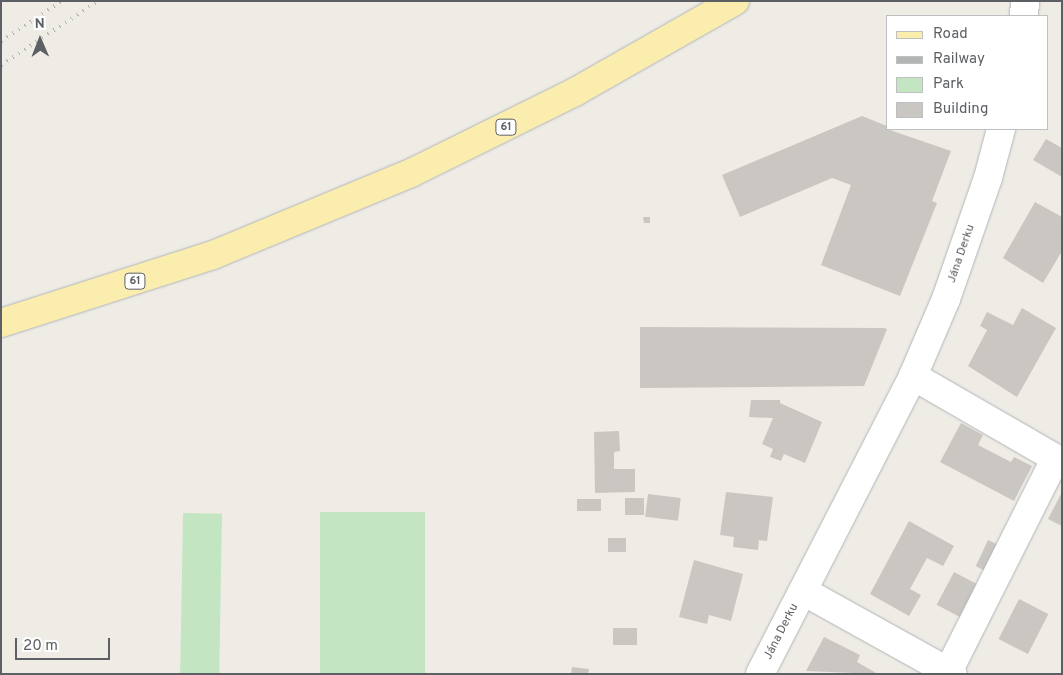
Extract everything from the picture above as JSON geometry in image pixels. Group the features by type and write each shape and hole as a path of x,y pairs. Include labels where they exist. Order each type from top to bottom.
{"main road":[{"name":"61","path":"1,323 213,255 376,189 575,92 735,1"}],"street":[{"path":"1024,15 1025,1"},
{"name":"Jána Derku","path":"760,674 914,376 946,299 988,178 1000,130"},
{"name":"Jána Derku","path":"803,591 949,673 1059,460 914,376"}],"green space":[{"path":"320,512 425,512 425,674 320,674"},
{"path":"183,513 222,514 219,674 180,674"}],"building":[{"path":"862,116 886,126 886,130 951,151 932,201 937,203 900,296 821,265 851,185 832,178 740,217 722,175"},
{"path":"1046,139 1062,148 1062,177 1033,160"},
{"path":"1035,202 1062,217 1062,251 1043,283 1003,258"},
{"path":"643,217 650,217 650,223 644,223"},
{"path":"1022,308 1056,328 1017,397 968,366 987,330 980,326 987,312 1013,325"},
{"path":"640,327 887,329 864,386 640,388"},
{"path":"751,400 780,400 780,403 822,422 805,463 784,454 781,461 770,457 773,449 762,444 773,418 749,417"},
{"path":"961,423 983,435 978,445 1011,462 1014,457 1032,466 1014,501 940,462"},
{"path":"619,431 620,451 614,452 614,469 635,469 635,492 595,493 594,432"},
{"path":"726,492 773,497 767,541 759,540 758,550 733,547 734,537 720,535"},
{"path":"1062,492 1062,526 1048,519"},
{"path":"648,494 681,498 678,521 645,517"},
{"path":"625,498 644,498 644,515 625,515"},
{"path":"577,499 601,499 601,511 577,511"},
{"path":"909,521 954,546 943,566 927,558 910,589 921,595 909,616 870,594"},
{"path":"608,538 626,538 626,552 608,552"},
{"path":"988,540 1001,546 988,572 976,566"},
{"path":"694,560 743,574 731,621 709,615 707,624 679,617"},
{"path":"954,572 980,586 963,619 937,605"},
{"path":"1019,599 1048,614 1028,654 999,639"},
{"path":"613,628 637,628 637,645 613,645"},
{"path":"824,637 860,655 857,662 878,674 806,671"},
{"path":"572,667 589,669 588,674 571,674"}],"railway":[{"path":"1,41 62,1"},
{"path":"1,65 98,1"}]}
